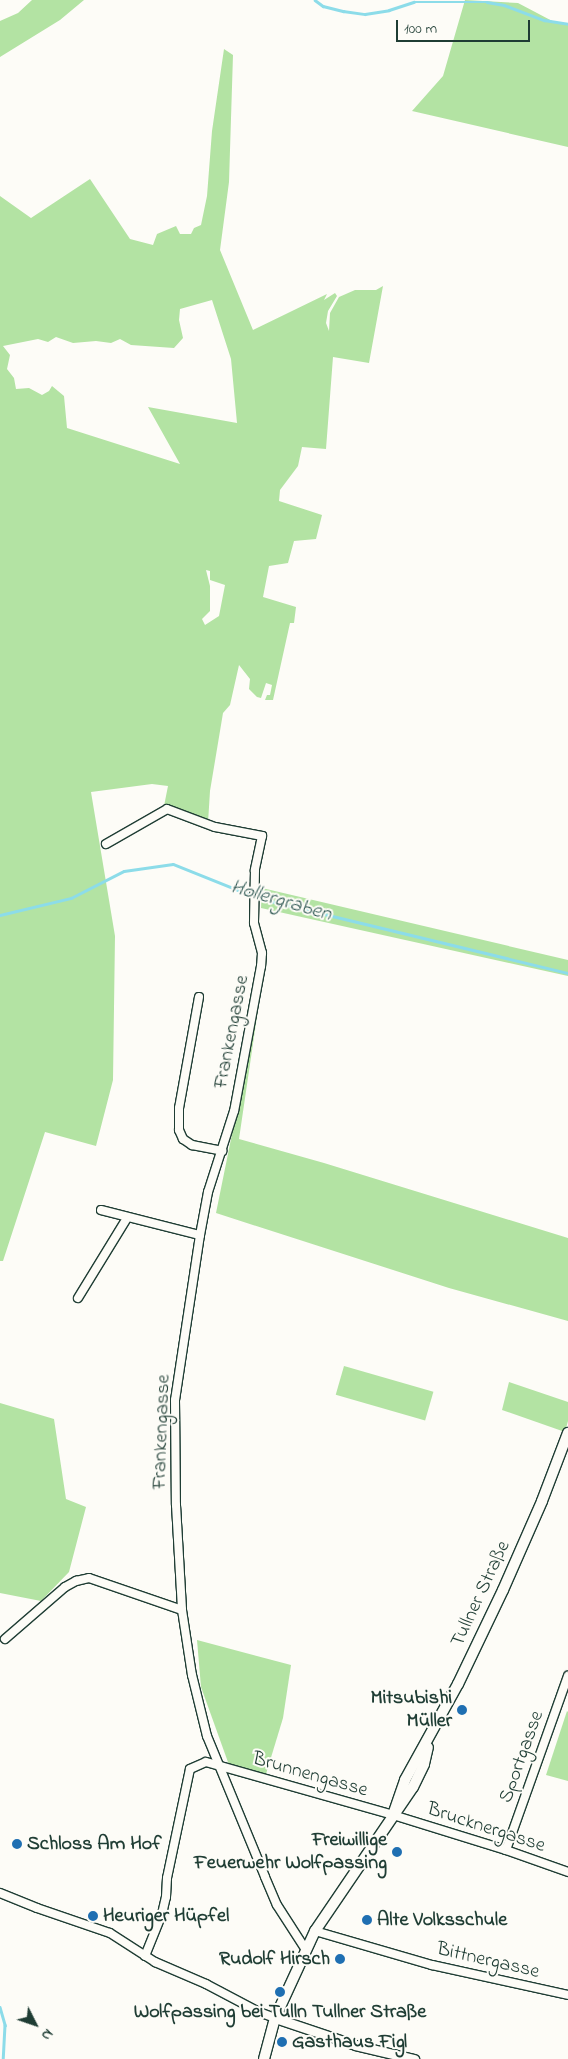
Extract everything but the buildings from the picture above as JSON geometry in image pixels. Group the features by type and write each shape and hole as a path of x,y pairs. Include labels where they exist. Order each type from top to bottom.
{"main road":[{"name":"Tullner Straße","path":"264,2059 275,2018 315,1931 393,1815 405,1780 431,1734 503,1590 568,1433"}],"street":[{"name":"Frankengasse","path":"106,844 167,809 215,828 262,836 255,870 254,923 262,953 261,966 234,1111 208,1192 200,1235 175,1400 176,1505 182,1610 192,1675 204,1728 218,1766 277,1905 306,1950"},
{"path":"198,997 179,1108 179,1130 183,1140 192,1145 222,1151"},
{"path":"101,1210 200,1235"},
{"path":"78,1298 127,1218"},
{"path":"5,1639 65,1587 76,1581 89,1578 182,1610"},
{"name":"Sportgasse","path":"506,1850 568,1676"},
{"name":"Brunnengasse","path":"145,1956 166,1897 167,1878 190,1769 206,1762 393,1815"},
{"name":"Brucknergasse","path":"393,1815 506,1850 568,1872"},
{"path":"0,1893 110,1933 145,1956 206,1984 259,2012 355,2045 414,2059"},
{"name":"Bittnergasse","path":"315,1931 441,1968 568,1995"}],"green space":[{"path":"32,0 84,0 60,20 0,57 0,21 18,13"},
{"path":"465,0 518,3 556,23 568,23 568,147 412,111 443,76"},
{"path":"224,49 233,55 229,182 220,250 253,330 327,294 324,300 335,293 337,296 328,311 326,323 329,331 330,313 339,297 355,290 376,290 383,286 369,363 333,357 326,449 302,447 298,466 280,490 279,501 322,515 316,539 294,541 288,563 269,566 263,597 296,607 294,623 290,623 273,700 265,700 267,695 270,695 272,685 266,683 261,698 257,697 249,689 250,679 239,665 230,705 223,713 210,791 208,823 164,806 168,786 152,784 91,792 115,936 113,1080 96,1146 45,1132 3,1261 0,1261 0,196 31,218 90,179 130,239 153,245 157,234 176,226 180,234 191,234 194,228 201,225 207,196 212,131","holes":["212,300 231,359 237,423 148,407 180,464 67,428 64,396 52,386 49,391 42,395 29,388 16,389 14,378 7,369 10,355 3,346 38,339 48,342 56,337 73,343 96,341 111,343 120,339 131,345 174,348 183,338 179,320 180,309","206,570 210,571 210,580 225,585 219,616 205,625 202,619 210,611 210,586"]},
{"path":"262,888 568,960 568,976 261,908"},
{"path":"260,996 239,1139 324,1163 568,1238 568,1321 449,1288 216,1213"},
{"path":"344,1366 433,1392 425,1420 336,1395"},
{"path":"509,1382 568,1402 568,1421 565,1432 502,1410"},
{"path":"0,1403 54,1419 66,1499 86,1507 69,1572 41,1601 0,1593"},
{"path":"197,1640 291,1665 283,1718 266,1774 229,1765 201,1687"},
{"path":"568,1712 568,1781 546,1775"}],"waterway":[{"path":"315,0 323,6 365,14 389,10 414,2 487,2 504,5 544,20 568,24"},
{"name":"Hollergraben","path":"0,915 71,898 124,871 173,864 258,898 568,973"},
{"path":"0,2007 5,2025 3,2059"}],"place":[{"name":"Mitsubishi Müller","path":"462,1710"},
{"name":"Schloss Am Hof","path":"17,1844"},
{"name":"Freiwillige Feuerwehr Wolfpassing","path":"397,1852"},
{"name":"Heuriger Hüpfel","path":"93,1916"},
{"name":"Alte Volksschule","path":"367,1920"},
{"name":"Rudolf Hirsch","path":"340,1959"},
{"name":"Wolfpassing bei Tulln Tullner Straße","path":"280,1992"},
{"name":"Gasthaus Figl","path":"282,2042"}]}
